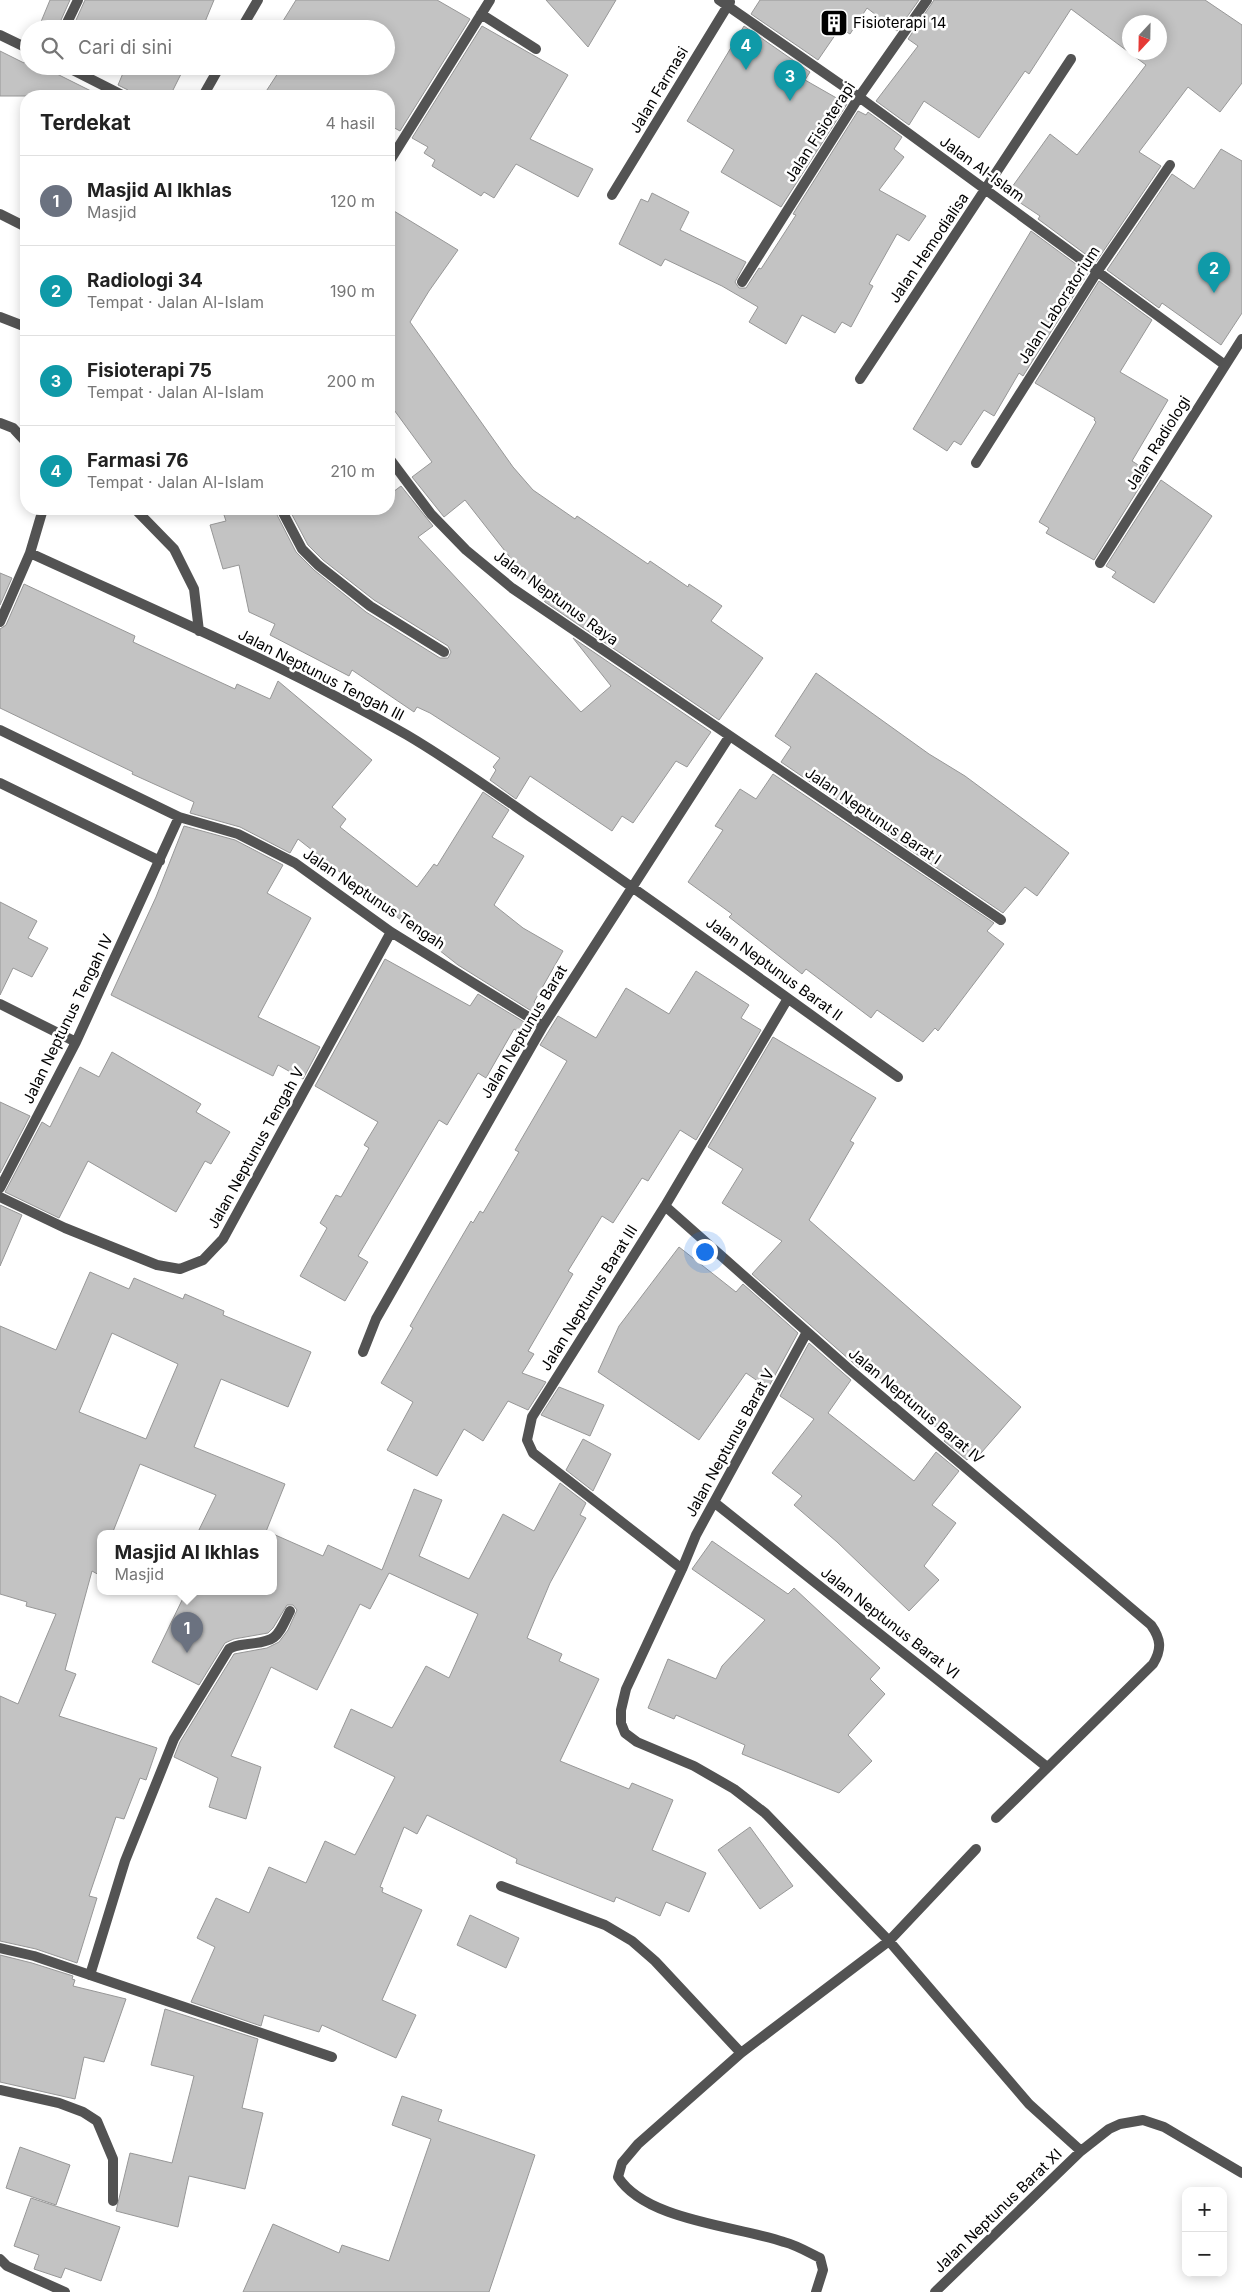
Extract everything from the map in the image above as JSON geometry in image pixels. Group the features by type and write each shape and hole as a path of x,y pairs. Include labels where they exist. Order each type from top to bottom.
{"street":[{"path":"68,20 78,0"},
{"path":"246,20 258,0"},
{"path":"395,152 490,0"},
{"name":"Jalan Fisioterapi","path":"742,282 859,97 927,0"},
{"name":"Jalan Al-Islam","path":"726,2 1225,365"},
{"name":"Jalan Farmasi","path":"612,195 726,2"},
{"path":"481,14 536,49"},
{"path":"0,35 20,44"},
{"name":"Jalan Hemodialisa","path":"860,379 1071,59"},
{"path":"83,75 112,90"},
{"path":"206,90 215,75"},
{"name":"Jalan Laboratorium","path":"976,463 1097,272 1170,165"},
{"path":"0,214 20,225"},
{"path":"0,316 20,324"},
{"name":"Jalan Radiologi","path":"1100,563 1242,339"},
{"path":"0,423 13,428 20,436"},
{"name":"Jalan Neptunus Raya","path":"395,466 431,514 466,550 512,588 728,737"},
{"path":"0,622 30,553 41,515"},
{"path":"141,515 174,549 194,588 199,631"},
{"path":"285,515 302,549 318,565 370,606 444,652"},
{"name":"Jalan Neptunus Tengah III","path":"30,553 342,699 410,737 633,886"},
{"name":"Jalan Neptunus Tengah","path":"0,730 179,817 238,834 295,863 391,932 543,1026"},
{"name":"Jalan Neptunus Barat","path":"363,1352 376,1318 543,1026 728,737"},
{"name":"Jalan Neptunus Barat I","path":"728,737 1001,920"},
{"path":"0,783 160,861 179,817"},
{"name":"Jalan Neptunus Tengah IV","path":"0,1188 76,1042 160,861"},
{"name":"Jalan Neptunus Barat II","path":"633,886 788,1000 898,1077"},
{"name":"Jalan Neptunus Tengah V","path":"0,1197 65,1228 158,1265 180,1269 203,1260 223,1239 391,932"},
{"name":"Jalan Neptunus Barat III","path":"682,1570 533,1453 527,1440 532,1417 665,1206 788,1000"},
{"path":"0,1004 76,1042"},
{"name":"Jalan Neptunus Barat IV","path":"665,1206 807,1332 1151,1625 1157,1634 1160,1646 1159,1654 1153,1664 1047,1767"},
{"name":"Jalan Neptunus Barat V","path":"807,1332 696,1535 682,1570 626,1689 621,1710 621,1724 625,1733 637,1742 694,1766 734,1789 766,1813 889,1941"},
{"name":"Jalan Neptunus Barat VI","path":"715,1503 1047,1767"},
{"path":"90,1975 125,1861 174,1739 229,1649 235,1646 269,1642 280,1632 290,1612"},
{"path":"996,1818 1047,1767"},
{"path":"816,2292 823,2270 820,2258 784,2242 731,2230 673,2213 641,2200 626,2189 618,2177 622,2162 638,2144 741,2052 889,1941 976,1849"},
{"path":"501,1886 605,1925 632,1941 655,1961 741,2052"},
{"path":"889,1941 1029,2104 1081,2152"},
{"path":"0,1948 34,1956 332,2057"},
{"path":"0,2090 60,2103 83,2112 97,2121 113,2158 113,2201"},
{"name":"Jalan Neptunus Barat XI","path":"935,2292 1081,2152 1109,2129 1137,2120 1156,2123 1242,2173"},
{"path":"0,2259 7,2266 65,2292"}],"building":[{"path":"50,0 70,0 61,20 42,20"},
{"path":"85,0 214,0 206,20 76,20"},
{"path":"296,0 437,0 470,19 400,131 395,128 395,90 267,90 277,75 395,75 395,20 284,20"},
{"path":"546,0 616,0 588,47"},
{"path":"760,0 919,0 897,31 867,8 850,34 840,28 818,60 751,14"},
{"path":"934,0 1205,0 1242,25 1242,83 1220,112 1188,87 1139,152 1161,166 1096,262 1038,219 1040,216 1007,194 1050,134 1077,155 1146,65 1139,60 1167,60 1167,15 1122,15 1122,47 1071,9 1029,74 1025,71 979,138 924,101 909,125 876,101 918,46 908,39"},
{"path":"482,26 568,75 530,139 593,169 578,197 516,164 494,198 484,192 481,196 432,166 435,160 424,153 428,147 412,138"},
{"path":"744,26 810,72 805,80 847,104 781,207 721,172 734,150 687,121"},
{"path":"0,51 20,61 20,75 59,75 89,90 20,90 20,96 0,96"},
{"path":"122,75 180,75 173,90 128,90 118,85"},
{"path":"858,111 866,115 868,112 902,137 894,149 904,157 879,190 926,216 909,241 897,234 869,284 873,286 851,327 842,322 835,333 802,315 786,344 749,322 758,307 722,286 665,259 661,266 619,244 641,199 648,202 652,193 689,212 680,230 746,262 735,282 739,288 746,288 759,268 761,269 796,215 793,214"},
{"path":"1221,149 1242,161 1242,313 1221,345 1162,303 1159,308 1107,270 1172,174 1194,189"},
{"path":"395,212 458,250 410,322 513,467 533,490 575,519 577,516 648,564 650,561 688,587 689,584 722,606 711,621 763,658 719,720 545,602 465,500 444,517 412,477 432,462 395,411"},
{"path":"1031,231 1088,273 1023,376 1019,373 994,416 984,410 961,445 954,441 947,451 913,429"},
{"path":"1099,281 1152,320 1120,372 1168,400 1132,461 1149,472 1094,560 1046,533 1049,528 1039,522 1096,422 1095,418 1035,383"},
{"path":"1161,480 1212,516 1154,603 1112,577 1116,572 1106,566"},
{"path":"401,486 433,526 418,537 581,712 611,686 573,638 711,732 687,767 676,761 633,823 622,816 612,831 530,776 516,799 490,780 496,770 493,767 500,758 430,713 417,707 414,712 352,670 349,676 270,635 275,624 249,612 239,565 223,569 210,525 226,521 224,515 277,515 296,552 314,570 366,612 440,658 448,658 451,652 448,646 374,600 323,560 308,545 292,515 395,515 395,490"},
{"path":"0,573 12,578 0,605"},
{"path":"24,584 135,636 133,642 235,689 237,684 270,699 278,681 372,760 332,807 346,819 340,827 417,887 434,864 437,866 483,792 509,810 492,837 524,856 494,905 523,928 563,951 534,1002 546,1009 541,1017 458,965 298,839 290,853 240,827 190,813 194,802 132,774 133,772 0,708 0,629 6,625"},
{"path":"816,673 929,754 965,776 1069,853 1037,896 1025,887 1003,913 781,762 791,747 775,736"},
{"path":"773,774 994,923 987,931 1004,944 938,1031 935,1028 923,1042 877,1010 871,1018 806,969 802,974 729,917 732,914 688,882 723,830 715,826 740,789 756,799"},
{"path":"184,826 235,840 283,865 267,893 311,918 258,1017 320,1047 303,1079 278,1065 273,1076 111,995 156,897"},
{"path":"0,902 37,921 28,938 48,948 32,977 13,968 0,995"},
{"path":"385,959 470,1006 478,994 534,1028 528,1038 514,1029 486,1078 478,1073 447,1125 439,1120 358,1256 368,1262 345,1301 300,1276 327,1228 320,1223 336,1195 341,1197 369,1148 364,1145 378,1122 315,1086"},
{"path":"696,971 749,1005 741,1018 761,1030 696,1140 680,1130 648,1181 642,1178 613,1223 602,1216 568,1271 573,1274 528,1351 534,1354 522,1373 546,1382 528,1410 508,1401 483,1441 464,1429 437,1476 387,1450 413,1402 381,1383 413,1328 410,1326 471,1221 473,1223 480,1211 483,1213 519,1152 515,1150 567,1061 540,1045 558,1016 596,1038 626,988 669,1014"},
{"path":"773,1037 876,1098 850,1141 854,1143 809,1220 1021,1407 975,1460 970,1456 967,1460 944,1441 947,1437 866,1366 861,1364 859,1368 752,1274 782,1241 722,1203 743,1169 708,1147"},
{"path":"112,1052 201,1104 196,1112 230,1132 211,1164 205,1161 176,1212 88,1161 59,1218 5,1192 42,1122 50,1127 80,1067 99,1077"},
{"path":"0,1102 30,1116 0,1173"},
{"path":"0,1205 22,1215 0,1266"},
{"path":"679,1247 736,1292 743,1284 798,1333 768,1388 746,1373 699,1440 598,1372 619,1326"},
{"path":"90,1272 129,1289 134,1278 183,1299 185,1294 224,1311 223,1315 311,1352 288,1407 221,1379 194,1447 285,1484 267,1530 199,1530 216,1495 140,1464 114,1530 97,1530 97,1574 92,1571 65,1670 76,1674 59,1716 157,1748 146,1780 140,1778 124,1819 116,1817 89,1896 97,1898 77,1963 36,1949 0,1941 0,1696 18,1704 56,1614 26,1606 27,1602 0,1594 0,1326 56,1350","holes":["112,1333 178,1364 146,1439 79,1412"]},
{"path":"809,1343 851,1380 828,1413 914,1481 936,1452 959,1471 932,1505 956,1523 924,1566 939,1580 909,1611 837,1542 794,1505 802,1496 772,1473 814,1419 780,1396"},
{"path":"559,1387 604,1405 590,1436 541,1415"},
{"path":"583,1439 611,1454 593,1491 566,1470"},
{"path":"560,1483 586,1503 580,1515 586,1518 550,1583 527,1638 562,1654 559,1661 599,1679 560,1761 629,1789 632,1783 673,1800 652,1850 706,1873 689,1912 666,1902 660,1916 616,1897 614,1902 516,1863 517,1859 427,1815 417,1834 404,1827 380,1887 383,1888 382,1892 422,1910 382,2000 416,2015 396,2058 322,2025 319,2032 264,2015 261,2026 191,2002 215,1947 197,1938 216,1898 249,1913 269,1867 306,1883 325,1841 355,1855 395,1777 334,1747 351,1709 392,1728 426,1666 449,1678 478,1614 389,1573 370,1609 360,1604 317,1690 271,1667 231,1756 261,1767 246,1819 209,1807 218,1778 174,1757 180,1742 234,1654 267,1648 279,1642 288,1630 297,1610 293,1605 287,1605 268,1633 234,1639 225,1643 199,1685 152,1662 185,1595 277,1595 277,1536 323,1556 328,1545 382,1570 414,1489 442,1500 419,1556 469,1579 503,1514 534,1531"},
{"path":"712,1541 788,1594 794,1588 880,1668 870,1679 885,1694 848,1735 872,1761 839,1793 742,1754 745,1745 676,1715 674,1719 648,1708 668,1659 716,1679 722,1666 765,1620 692,1569"},
{"path":"750,1827 793,1886 760,1909 718,1850"},
{"path":"470,1915 519,1938 506,1968 457,1945"},
{"path":"0,1955 73,1976 72,1979 75,1980 73,1986 126,1999 104,2062 84,2057 75,2099 0,2082"},
{"path":"165,2009 258,2039 242,2108 263,2113 245,2189 189,2176 178,2227 116,2211 130,2153 172,2163 194,2076 151,2065"},
{"path":"402,2096 442,2110 438,2121 535,2155 489,2292 243,2292 273,2224 339,2253 342,2245 389,2261 431,2139 392,2125"},
{"path":"20,2147 70,2165 56,2205 6,2188"},
{"path":"31,2198 120,2227 101,2281 65,2268 61,2278 34,2269 39,2255 14,2246"}],"place":[{"name":"Fisioterapi 14","path":"834,23"},
{"name":"Farmasi 76","path":"746,70"},
{"name":"Fisioterapi 75","path":"790,101"},
{"name":"Radiologi 34","path":"1214,293"},
{"name":"Masjid Al Ikhlas","path":"187,1653"}]}
